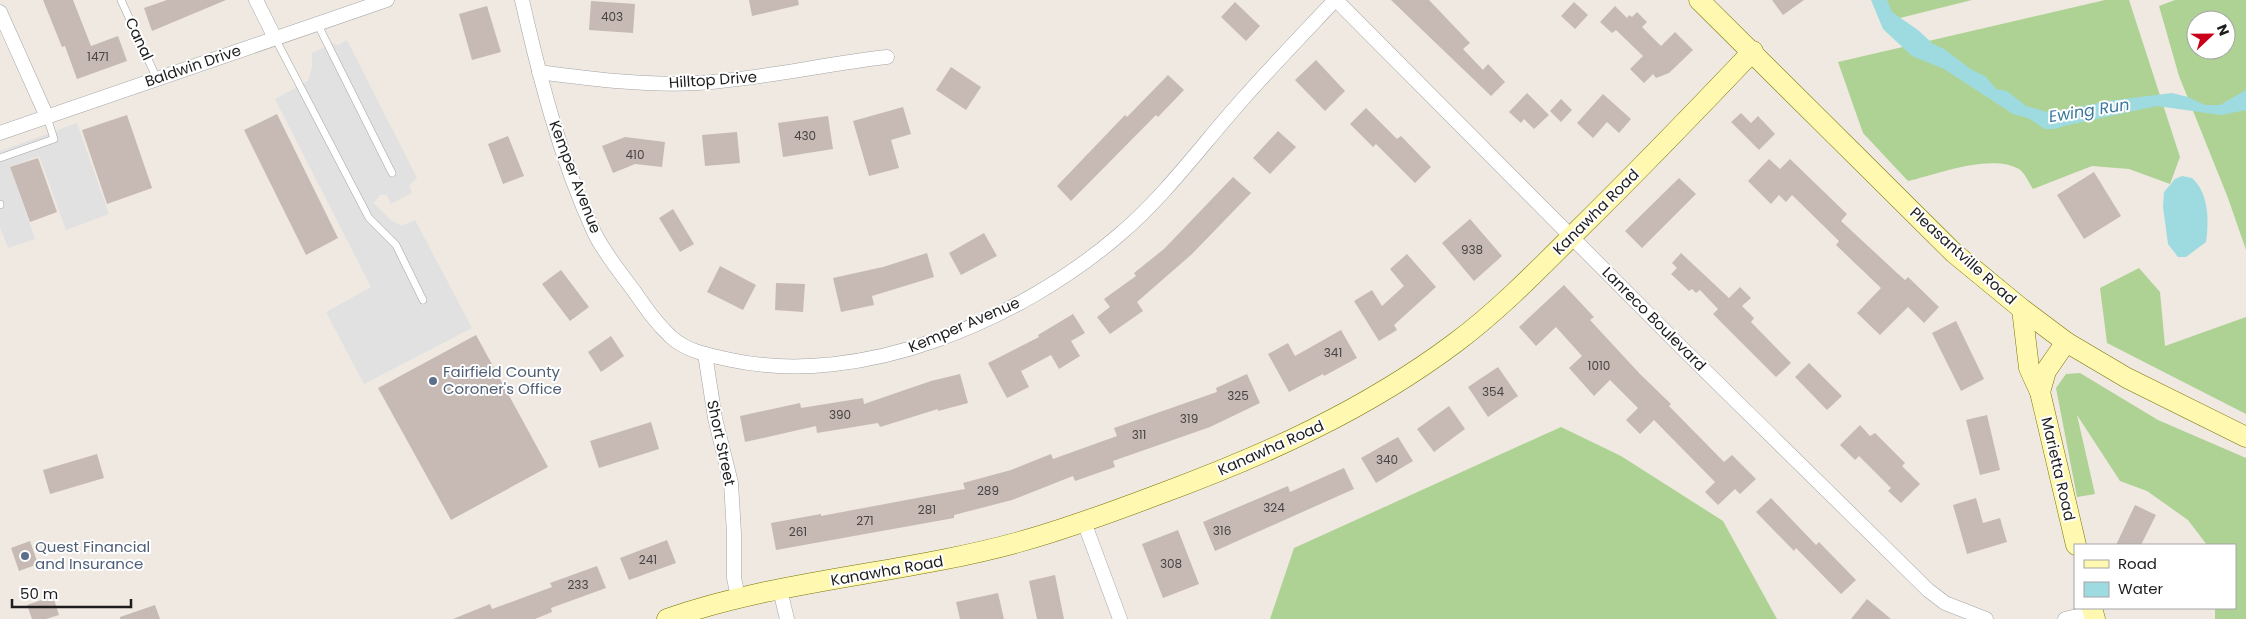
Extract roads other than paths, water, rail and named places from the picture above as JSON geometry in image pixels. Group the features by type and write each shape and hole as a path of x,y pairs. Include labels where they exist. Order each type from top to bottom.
{"street":[{"path":"256,0 274,38"},
{"name":"Baldwin Drive","path":"0,133 387,0"},
{"name":"Kemper Avenue","path":"522,0 539,72 569,168 595,233 656,322 673,339 688,349 739,362 784,367 829,366 895,354 937,340 1020,302 1061,278 1099,251 1151,206 1242,100 1336,0"},
{"name":"Lanreco Boulevard","path":"1336,0 1571,237 1928,590 1945,603 1986,619"},
{"name":"Pleasantville Road","path":"1700,0 1954,253 2022,309 2066,342 2126,378 2246,436"},
{"path":"0,12 47,117"},
{"name":"Kanawha Road","path":"667,619 738,597 951,560 1020,542 1084,522 1243,462 1308,433 1365,403 1456,342 1504,302 1571,237 1753,51"},
{"name":"Hilltop Drive","path":"539,72 606,81 696,83 742,79 831,63 887,57"},
{"name":"Marietta Road","path":"2022,309 2029,368 2040,392 2076,544"},
{"path":"2040,392 2046,371 2066,342"},
{"name":"Short Street","path":"704,354 715,418 731,483 734,578 738,597"},
{"path":"1084,522 1120,619"},
{"path":"780,590 787,619"},
{"path":"2065,619 2094,613"}],"lane":[{"name":"Canal","path":"121,0 157,78"},
{"path":"318,25 392,173"},
{"path":"274,38 370,218 396,245 423,300"},
{"path":"0,158 54,139 47,117"}],"water":[{"name":"Ewing Run","path":"1871,0 1887,0 1892,12 1918,30 1933,44 1944,49 1972,70 1985,76 1996,89 2007,91 2026,106 2051,113 2107,101 2172,93 2188,97 2205,105 2220,105 2246,90 2246,110 2221,115 2157,106 2054,129 2045,129 2028,118 2013,114 1944,69 1912,56 1883,29"},
{"path":"2182,176 2192,178 2202,191 2205,199 2207,225 2206,242 2186,257 2178,257 2168,244 2163,207 2164,192 2175,179"}],"place":[{"name":"Fairfield County Coroner's Office","path":"433,381"},
{"name":"Quest Financial and Insurance","path":"25,556"}]}
